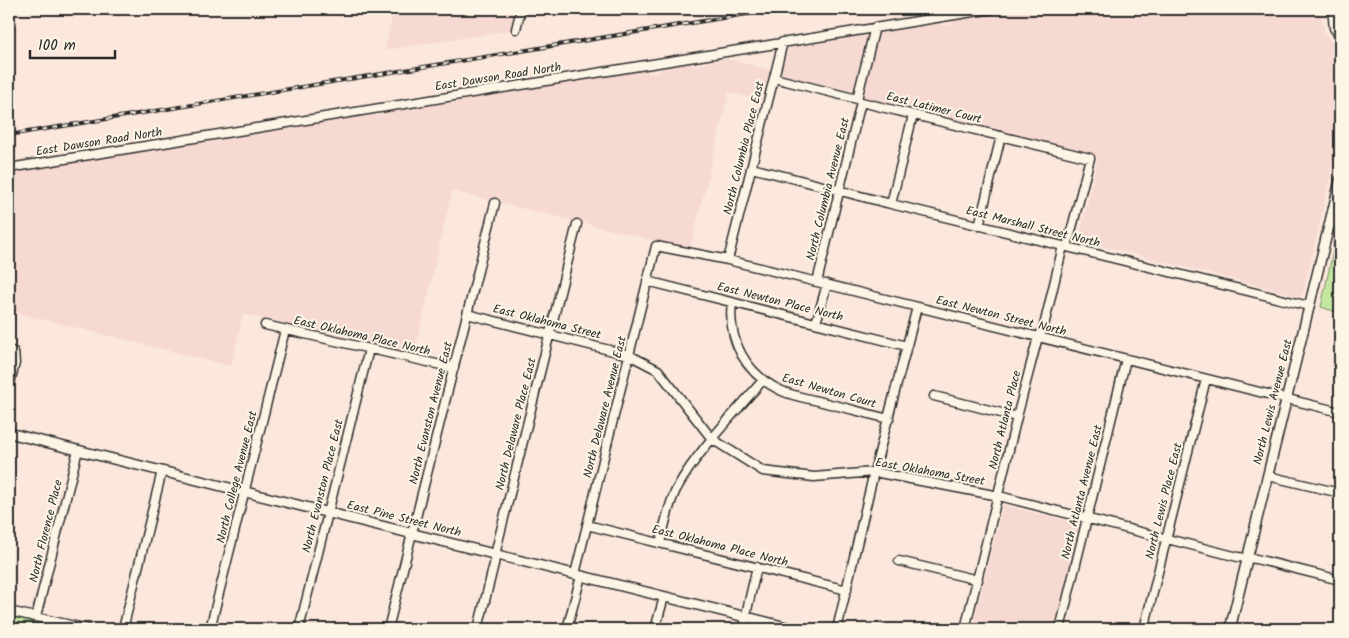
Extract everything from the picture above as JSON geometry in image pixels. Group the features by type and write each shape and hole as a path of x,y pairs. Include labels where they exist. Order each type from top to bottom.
{"main road":[{"name":"North Lewis Avenue East","path":"1230,629 1340,181"},
{"name":"East Pine Street North","path":"9,433 794,629"}],"street":[{"path":"516,29 521,9"},
{"name":"East Dawson Road North","path":"9,168 992,9"},
{"path":"1332,9 1340,28"},
{"path":"1332,9 1334,28 1340,37"},
{"name":"North Columbia Avenue East","path":"818,282 840,190 874,27"},
{"name":"North Columbia Place East","path":"728,260 783,42"},
{"name":"East Latimer Court","path":"774,78 913,115 1090,158"},
{"path":"890,204 913,115"},
{"path":"979,226 1002,136"},
{"name":"North Atlanta Place","path":"966,629 999,496 1016,417 1038,337 1043,330 1090,158"},
{"name":"East Marshall Street North","path":"751,168 890,204 1309,306"},
{"name":"North Evanston Avenue East","path":"388,629 495,202"},
{"path":"1330,223 1340,226"},
{"name":"North Delaware Place East","path":"478,629 577,224"},
{"name":"East Newton Street North","path":"656,246 728,260 1340,412"},
{"name":"North Delaware Avenue East","path":"567,629 587,525 656,246"},
{"name":"East Newton Place North","path":"647,281 907,346"},
{"path":"816,323 826,284"},
{"name":"East Newton Court","path":"732,302 730,316 734,341 749,367 763,380 784,392 889,419"},
{"path":"837,629 874,472 917,307"},
{"name":"East Oklahoma Street","path":"467,314 629,355 658,370 712,439 763,471 814,477 874,472 999,496 1166,539 1340,580"},
{"name":"East Oklahoma Place North","path":"265,325 454,368"},
{"name":"North College Avenue East","path":"210,629 285,330"},
{"name":"North Evanston Place East","path":"299,629 369,349"},
{"path":"9,387 15,363 11,351"},
{"name":"North Atlanta Avenue East","path":"1060,629 1126,359"},
{"name":"North Lewis Place East","path":"1144,629 1206,378"},
{"path":"660,543 668,510 677,488 712,439 763,380"},
{"path":"934,396 1016,417"},
{"name":"North Florence Place","path":"36,617 78,450"},
{"path":"123,629 162,471"},
{"path":"1268,476 1340,493"},
{"name":"East Oklahoma Place North","path":"587,525 847,590"},
{"path":"900,561 978,580"},
{"path":"744,629 757,567"},
{"path":"656,629 664,597"},
{"path":"9,611 88,629"}],"shaded area":[{"path":"394,9 517,9 512,30 385,50"},
{"path":"1017,9 1320,9 1324,31 1330,41 1340,49 1340,135 1303,293 1299,296 1079,240 1098,157 864,99 851,92 781,75 786,55 792,45 938,22 943,25 952,25 951,19"},
{"path":"727,59 770,70 762,100 729,92 690,249 452,191 414,355 243,314 231,366 9,311 9,173 374,114 377,116 647,69 648,74 660,72 662,67 688,62 695,67"},
{"path":"1003,505 1080,524 1054,629 972,629"}],"green space":[{"path":"1340,219 1340,313 1321,307"},
{"path":"13,617 65,629 10,629"}],"railway":[{"path":"9,135 777,9"},
{"path":"770,13 798,9"}]}
